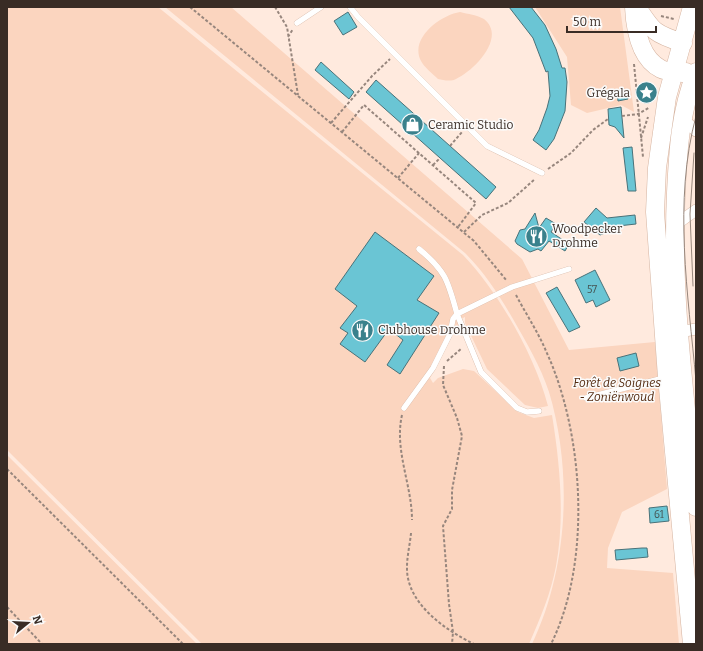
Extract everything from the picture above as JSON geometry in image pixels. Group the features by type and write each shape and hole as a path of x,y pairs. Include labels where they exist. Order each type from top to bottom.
{"main road":[{"path":"634,7 635,28 641,46 656,66 662,69 683,73 696,68"},
{"path":"638,7 650,28 661,36 683,43 696,65"},
{"path":"692,7 674,72 664,116 657,168 656,198 658,264 680,332 667,377 692,644"},
{"path":"696,72 685,102 692,127 678,152 674,226 680,332 696,507"}],"street":[{"path":"674,226 696,210"}],"lane":[{"path":"297,23 321,7"},
{"path":"350,7 487,146 542,173"},
{"path":"419,249 437,263 444,274 457,314 481,372 517,408 527,412 539,411"},
{"path":"404,408 433,368 450,334 453,319 457,314 512,288 570,269"},
{"path":"586,398 667,377"}],"path":[{"path":"275,7 287,27 298,96"},
{"path":"331,123 372,76 395,54"},
{"path":"634,63 643,159"},
{"path":"622,116 638,114 648,110 653,103 641,139"},
{"path":"342,132 364,105 476,203 458,227"},
{"path":"450,146 468,126"},
{"path":"398,178 419,153"},
{"path":"433,165 440,158"},
{"path":"452,644 453,632 449,604 443,526 452,509 452,490 462,436 457,418 443,385 444,363 469,342"},
{"path":"404,408 400,422 401,448 410,492 412,520"},
{"path":"7,469 183,644"},
{"path":"411,533 407,567 410,587 414,595 430,614 453,632 474,644"},
{"path":"7,607 42,644"}],"green space":[{"path":"7,7 158,7 463,255 476,270 502,305 514,325 534,366 548,406 538,408 525,405 487,369 465,323 465,317 459,320 459,327 456,328 430,378 433,383 438,378 463,369 474,371 518,412 534,418 552,415 559,471 561,510 559,547 556,566 548,596 529,644 202,644 7,450"},
{"name":"Forêt de Soignes - Zoniënwoud","path":"165,7 231,7 522,259 569,350 655,342 667,489 622,512 608,548 607,568 673,573 679,644 532,644 544,615 560,552 564,487 562,455 557,423 549,392 538,364 513,319 491,284 465,253"},
{"path":"535,7 620,7 634,112 621,105 587,113 571,105 567,57"},
{"path":"460,12 484,19 490,26 492,35 490,44 479,61 463,75 452,80 438,79 421,61 418,52 419,44 423,36 436,23 452,14"},
{"path":"7,455 197,644 7,644"}],"building":[{"path":"509,7 531,7 545,25 556,49 562,68 565,68 567,82 565,111 554,139 546,150 533,140 539,130 550,96 548,71 546,72 533,38"},
{"path":"348,12 357,27 343,35 334,21"},
{"path":"321,62 354,92 349,99 315,70"},
{"path":"376,80 496,187 486,199 366,92"},
{"path":"627,90 628,99 618,101 617,91"},
{"path":"621,107 624,138 615,127 609,125 608,109"},
{"path":"632,147 636,191 628,191 623,148"},
{"path":"596,208 607,218 635,215 636,224 609,227 610,231 600,235 584,222"},
{"path":"535,213 539,228 546,218 556,224 551,232 569,244 565,251 549,241 541,251 538,249 530,252 517,244 515,241 520,230 525,229"},
{"path":"375,232 434,276 417,300 439,313 400,374 387,365 403,340 389,329 365,362 340,344 348,333 340,328 357,306 335,289"},
{"path":"595,270 610,300 596,307 593,300 586,303 575,280"},
{"path":"557,287 580,327 569,332 546,293"},
{"path":"636,353 639,366 620,371 617,358"},
{"path":"667,506 669,521 650,523 649,508"},
{"path":"647,548 648,557 616,560 615,550"}],"tram line":[{"path":"696,116 689,148 685,181 684,214 686,281 696,381"},
{"path":"693,286 690,214 694,153"}],"place":[{"name":"Grégala","path":"646,93"},
{"name":"Ceramic Studio","path":"413,125"},
{"name":"Woodpecker Drohme","path":"537,236"},
{"name":"Clubhouse Drohme","path":"363,330"}]}
